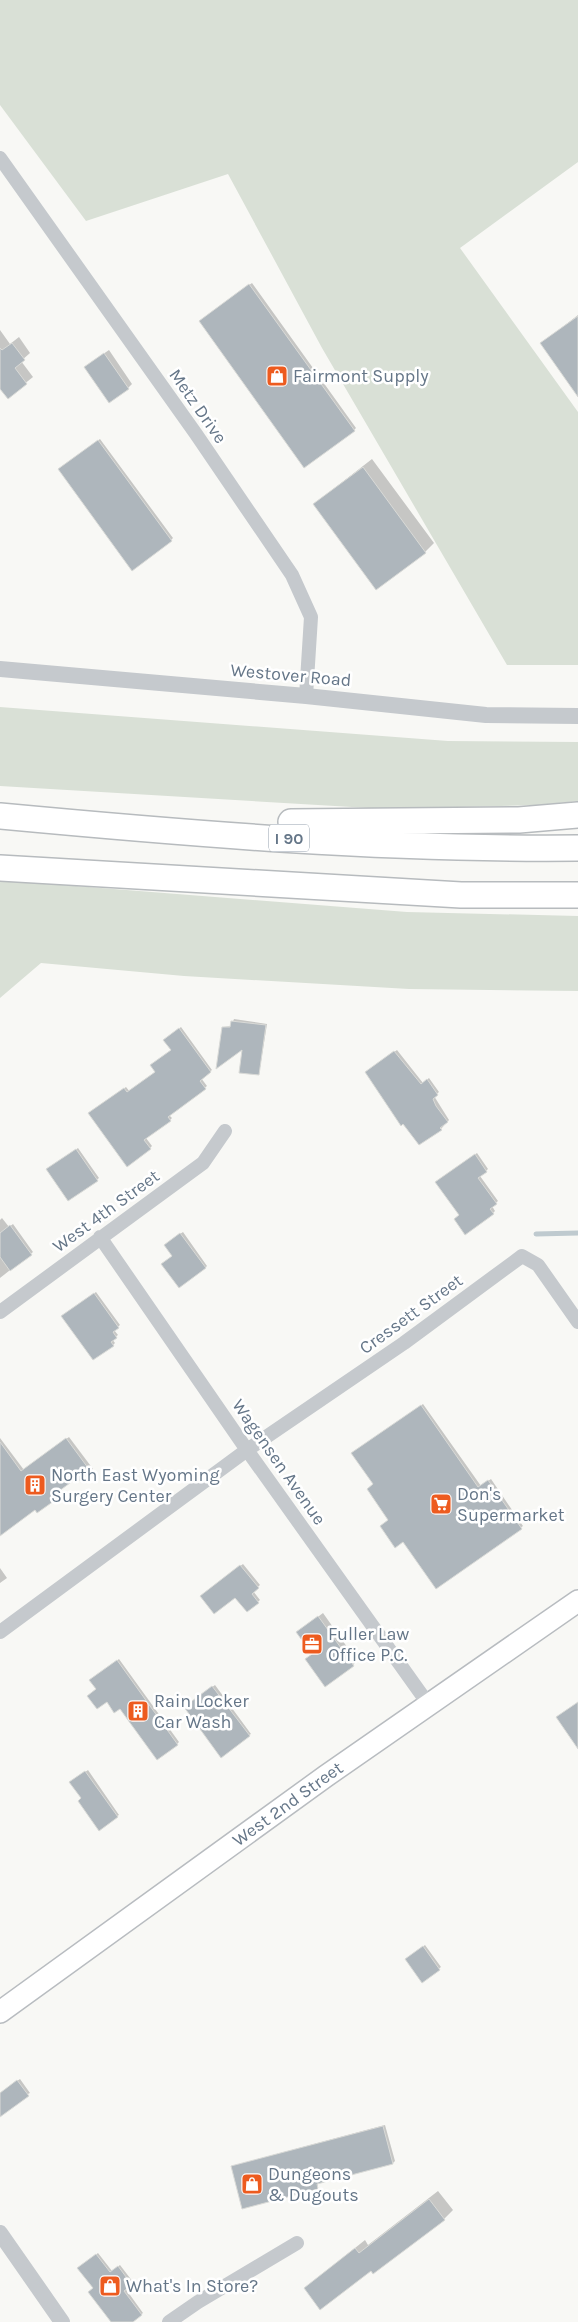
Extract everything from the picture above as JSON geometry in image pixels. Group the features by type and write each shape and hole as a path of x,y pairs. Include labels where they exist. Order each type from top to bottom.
{"highway":[{"name":"I 90","path":"38,820 368,823 519,820 578,815"},
{"name":"I 90","path":"0,816 254,836 485,849 578,848"},
{"path":"0,868 578,902"},
{"path":"461,896 578,895"}],"main road":[{"name":"West 2nd Street","path":"0,2012 326,1776 578,1600"}],"street":[{"name":"Metz Drive","path":"0,158 196,434 292,575 311,617 306,696"},
{"name":"Westover Road","path":"0,670 306,696 486,715 578,716"},
{"name":"West 4th Street","path":"0,1312 203,1163 225,1130"},
{"name":"Wagensen Avenue","path":"100,1237 247,1450 429,1705"},
{"name":"Cressett Street","path":"247,1450 396,1349 522,1256 538,1265 578,1322"},
{"path":"0,1632 247,1450"},
{"path":"0,2233 62,2322"},
{"path":"169,2322 198,2302 297,2243"}],"shaded area":[{"path":"0,0 578,0 578,162 460,248 578,412 578,665 507,665 322,348 228,174 86,221 0,105"},
{"path":"0,707 448,741 578,742 578,801 538,805 386,809 0,786"},
{"path":"0,880 407,912 578,916 578,991 409,989 184,976 41,963 0,998"}],"building":[{"name":"Fairmont Supply","path":"249,284 355,431 304,468 199,321"},
{"path":"578,316 578,397 540,343"},
{"path":"12,343 25,360 15,368 27,384 8,399 0,389 0,348 2,350"},
{"path":"104,353 129,389 109,403 84,367"},
{"path":"98,440 172,541 132,571 58,469"},
{"path":"363,467 426,553 376,590 313,504"},
{"path":"231,1021 266,1025 259,1075 239,1073 242,1050 216,1069 222,1027 230,1027"},
{"path":"179,1028 211,1072 200,1081 206,1089 168,1117 171,1121 144,1140 151,1149 127,1167 88,1113 124,1088 127,1092 155,1072 150,1065 171,1050 163,1040"},
{"path":"394,1051 421,1084 427,1079 438,1095 433,1099 436,1106 448,1122 440,1128 442,1130 419,1145 403,1124 401,1126 365,1072"},
{"path":"76,1149 98,1181 68,1201 46,1169"},
{"path":"475,1154 487,1172 478,1178 497,1204 490,1209 494,1214 465,1235 454,1219 459,1215 435,1182"},
{"path":"10,1225 32,1255 10,1271 0,1257 0,1233"},
{"path":"180,1233 206,1268 179,1288 161,1264 172,1256 164,1245"},
{"path":"94,1293 119,1328 113,1332 117,1338 111,1342 114,1346 93,1360 61,1316"},
{"name":"Don's Supermarket","path":"421,1405 478,1487 488,1480 522,1529 436,1589 403,1542 395,1548 380,1526 388,1520 367,1489 373,1484 351,1453"},
{"name":"North East Wyoming Surgery Center","path":"66,1438 91,1472 76,1483 74,1480 51,1497 54,1501 37,1513 35,1510 0,1536 0,1442 21,1471"},
{"path":"240,1565 259,1588 252,1594 259,1603 247,1612 235,1598 214,1614 200,1596"},
{"path":"318,1616 354,1666 325,1687 305,1659 312,1654 296,1632"},
{"name":"Rain Locker Car Wash","path":"117,1660 178,1745 157,1760 120,1709 114,1713 107,1702 97,1709 87,1696 96,1689 89,1680"},
{"path":"212,1686 250,1736 221,1758 184,1707"},
{"path":"578,1702 578,1749 556,1717"},
{"path":"85,1771 118,1817 99,1831 78,1801 81,1798 69,1782"},
{"path":"423,1946 440,1970 422,1983 405,1959"},
{"path":"17,2080 29,2096 0,2117 0,2093"},
{"path":"383,2126 393,2164 317,2184 318,2189 242,2209 231,2166"},
{"path":"429,2199 445,2220 373,2274 371,2271 320,2310 304,2288 355,2248 359,2253"},
{"name":"What's In Store?","path":"96,2254 110,2272 118,2266 132,2285 124,2291 142,2315 133,2322 111,2322 88,2292 93,2288 77,2268"}],"waterway":[{"path":"536,1234 578,1233"}],"place":[{"name":"Fairmont Supply","path":"277,376"},
{"name":"North East Wyoming Surgery Center","path":"35,1485"},
{"name":"Don's Supermarket","path":"441,1504"},
{"name":"Fuller Law Office P.C.","path":"312,1644"},
{"name":"Rain Locker Car Wash","path":"138,1711"},
{"name":"Dungeons & Dugouts","path":"252,2184"},
{"name":"What's In Store?","path":"110,2286"}]}
